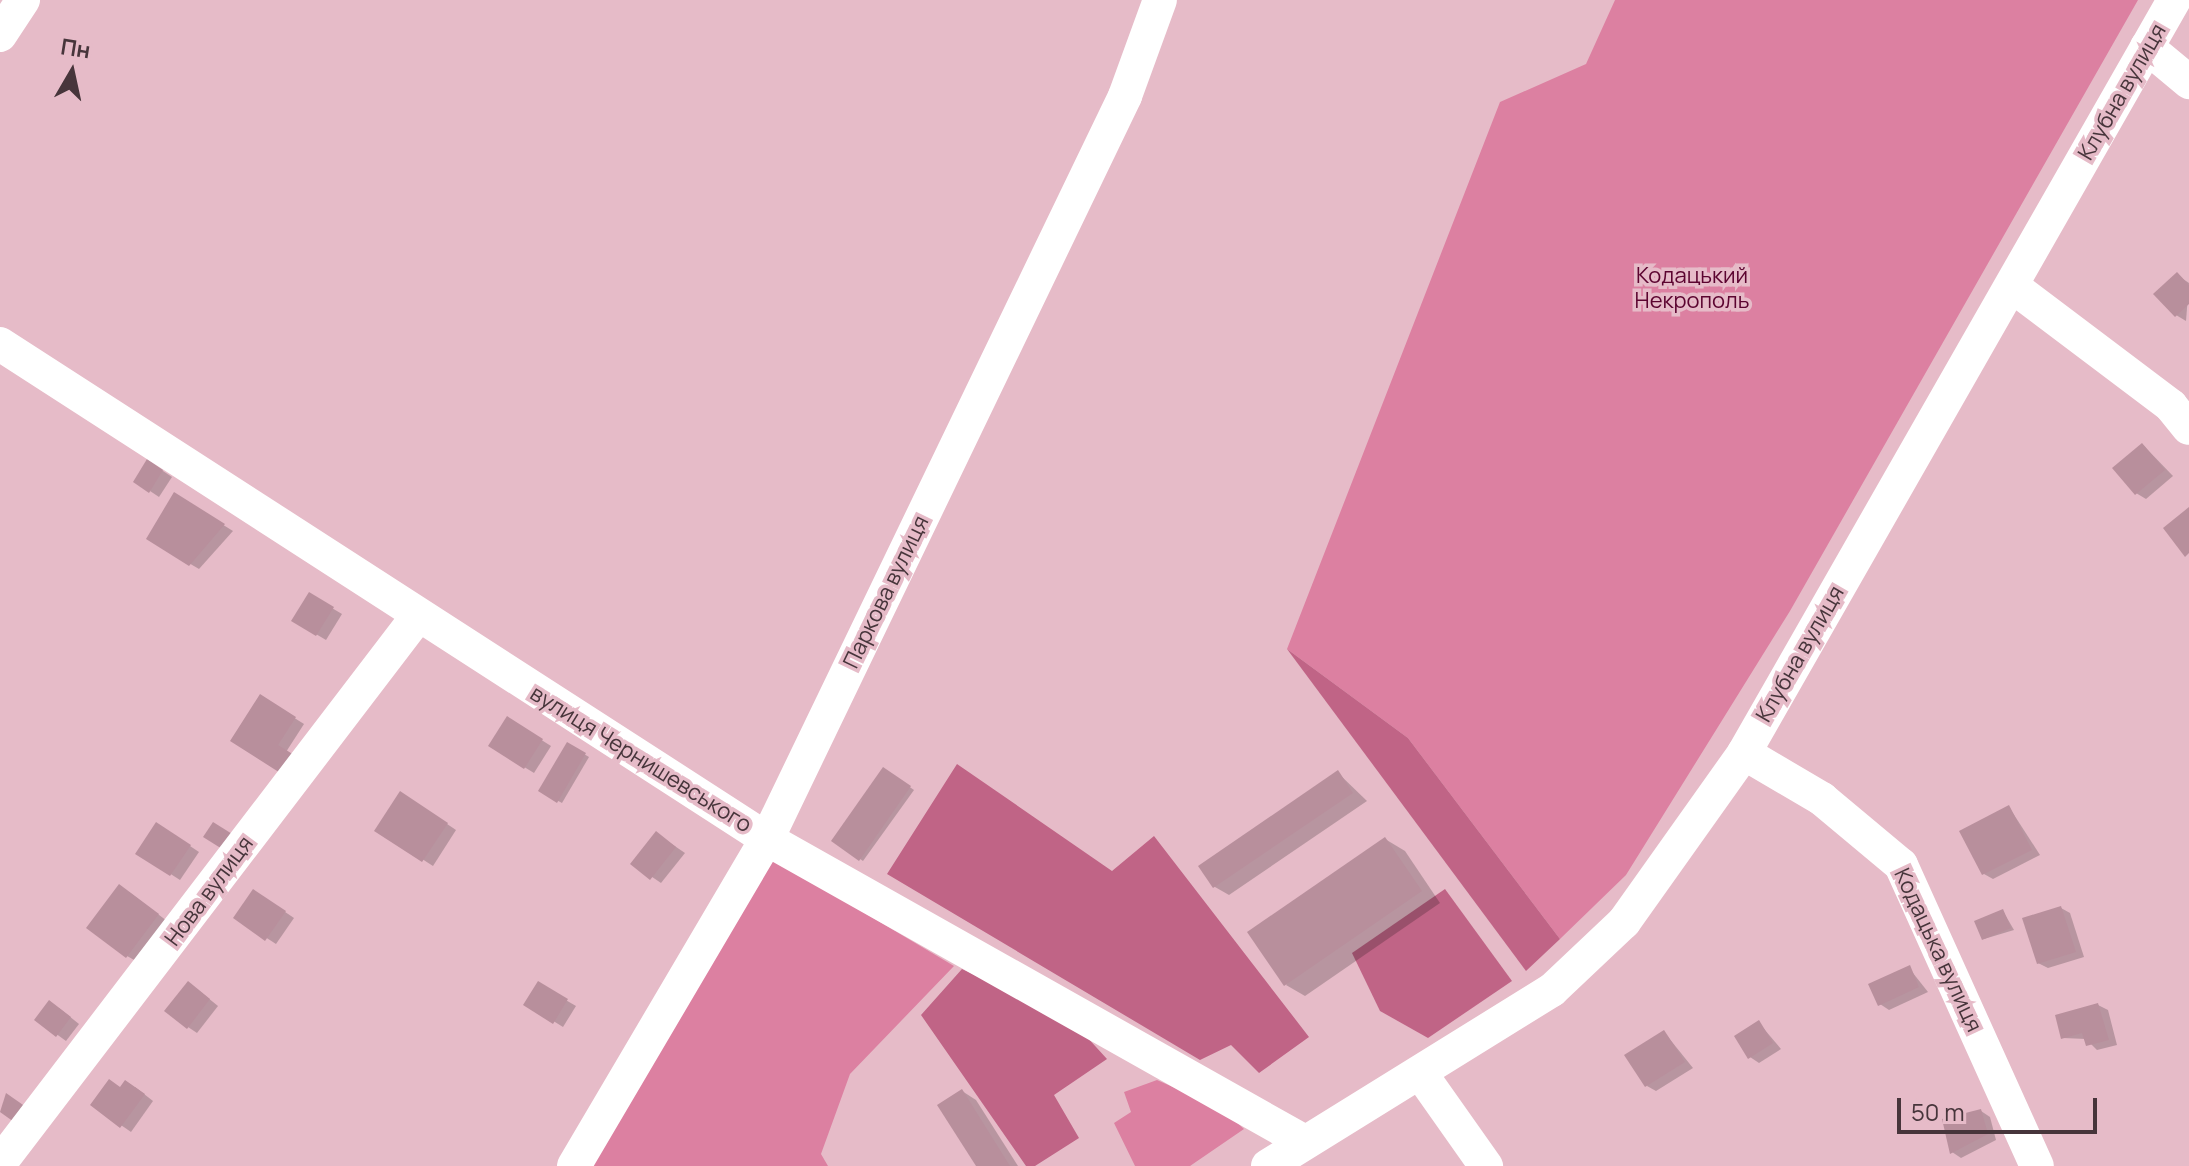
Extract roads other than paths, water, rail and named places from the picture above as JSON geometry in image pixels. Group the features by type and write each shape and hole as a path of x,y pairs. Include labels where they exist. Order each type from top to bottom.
{"street":[{"path":"0,35 23,0"},
{"name":"Паркова вулиця","path":"574,1166 767,839 1125,96 1160,0"},
{"name":"Клубна вулиця","path":"1268,1166 1303,1141 1421,1074 1552,990 1624,922 1744,753 2174,0"},
{"path":"2147,47 2189,82"},
{"path":"2012,286 2171,406 2189,428"},
{"name":"вулиця Чернишевського","path":"0,344 417,617 767,839 1303,1141"},
{"name":"Нова вулиця","path":"0,1163 417,617"},
{"name":"Кодацька вулиця","path":"1744,753 1822,799 1901,865 2037,1166"},
{"path":"1421,1074 1486,1166"}],"park label":[{"name":"Кодацький Некрополь","path":"1692,288"}]}
